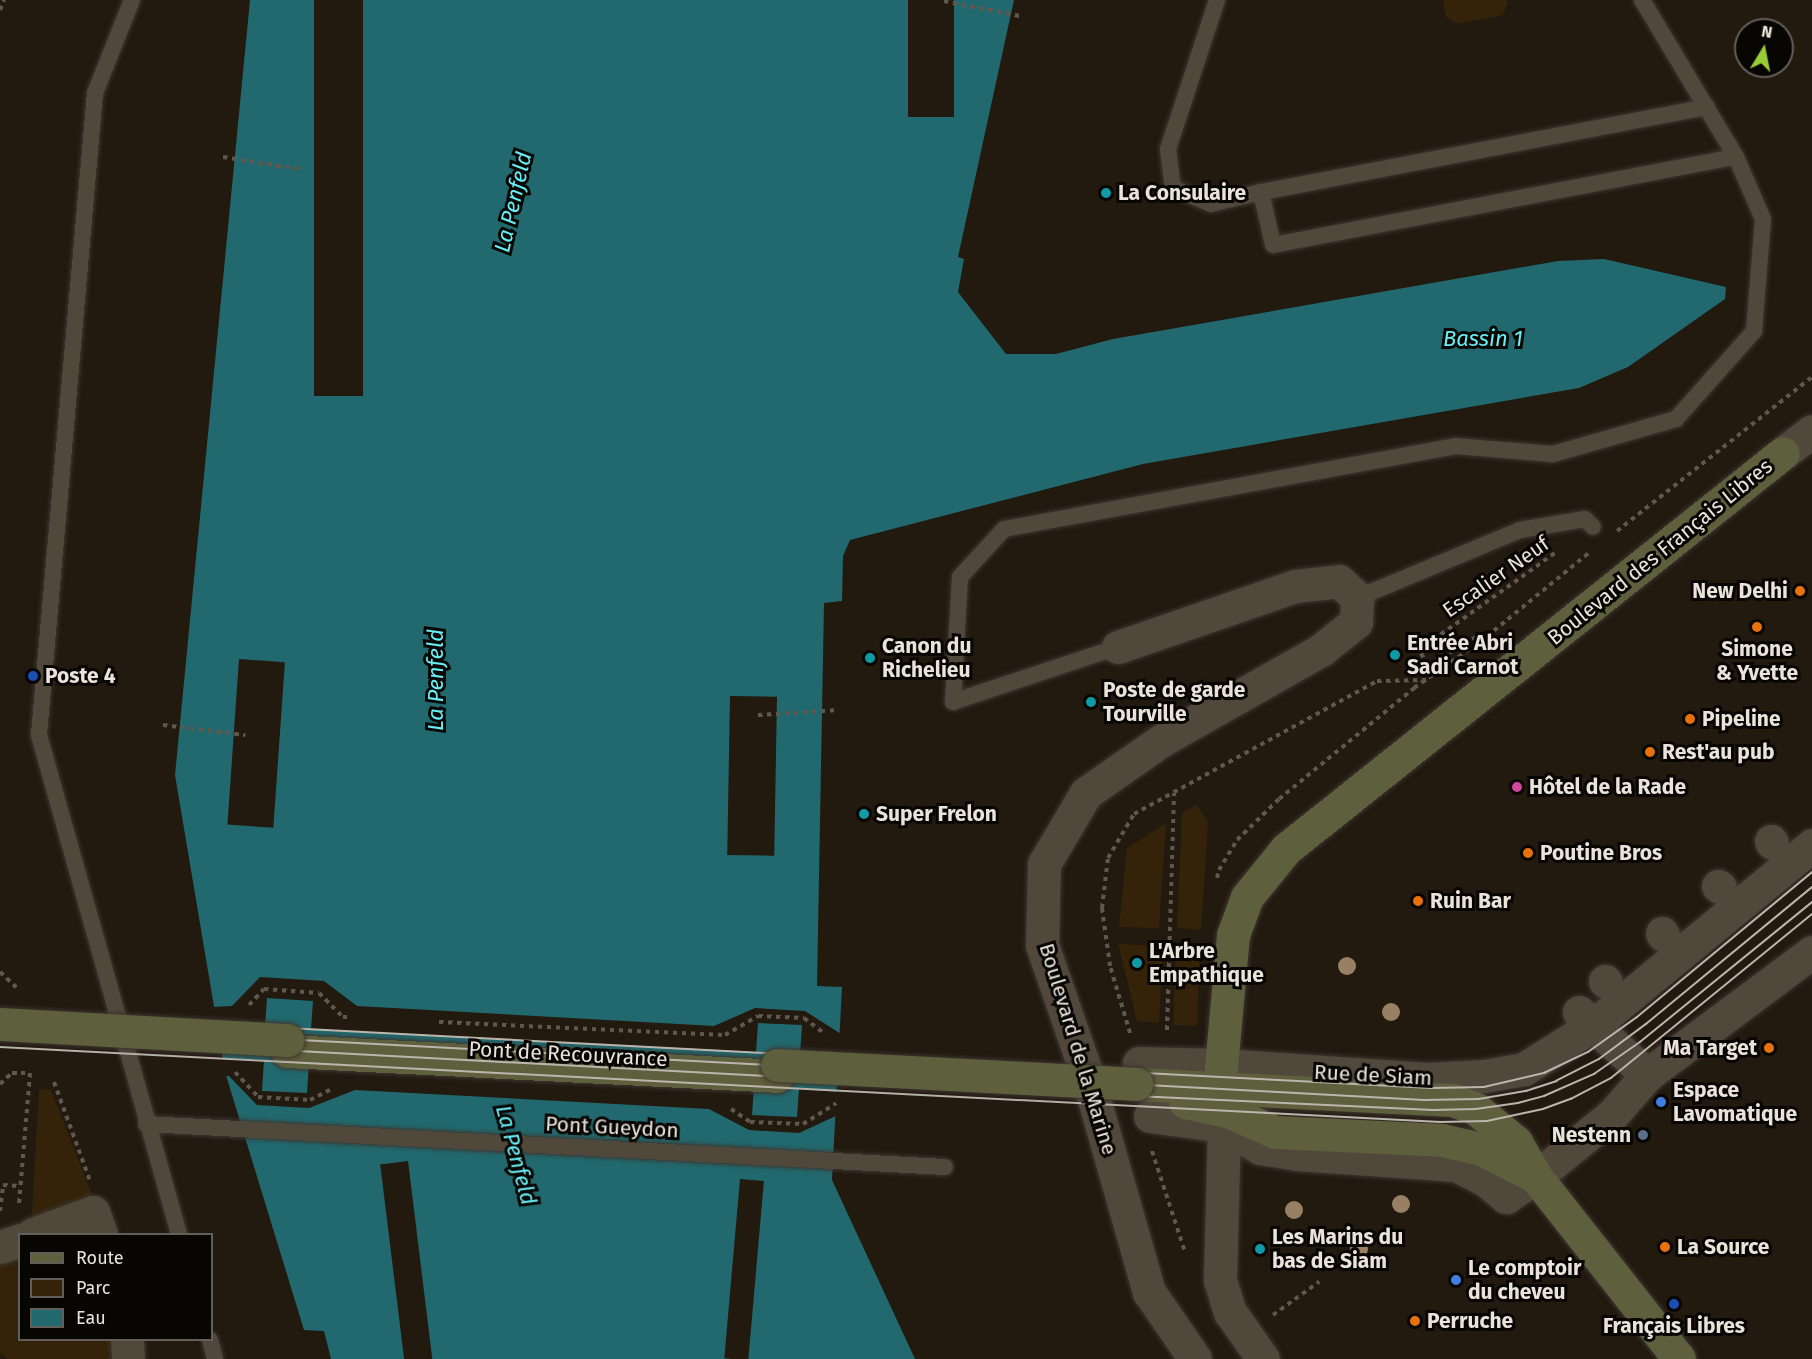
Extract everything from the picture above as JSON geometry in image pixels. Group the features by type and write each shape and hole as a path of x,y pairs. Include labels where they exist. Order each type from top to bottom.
{"main road":[{"name":"Boulevard des Français Libres","path":"1220,1077 1233,935 1247,897 1286,849 1783,453"},
{"name":"Pont de Recouvrance","path":"0,1024 1146,1084"},
{"name":"Pont de Recouvrance","path":"0,1035 1146,1084"},
{"name":"Rue de Siam","path":"1146,1084 1220,1077 1453,1100 1476,1109 1516,1142 1536,1177 1678,1359"},
{"path":"1146,1084 1275,1132 1442,1140 1481,1149 1536,1177"}],"street":[{"name":"Boulevard des Français Libres","path":"1783,453 1812,431"},
{"path":"1118,647 1294,586 1339,581 1358,598"},
{"name":"Boulevard de la Marine","path":"1196,1359 1149,1292 1088,1078 1042,945 1044,864 1086,793 1162,740 1321,650 1356,622 1358,598"},
{"name":"Rue de Siam","path":"1220,1077 1428,1079 1484,1076 1524,1069 1594,998 1812,844"},
{"path":"1146,1084 1260,1148 1297,1154 1456,1166 1487,1181 1506,1197 1536,1177 1613,1114 1647,1075 1812,952"},
{"path":"1594,998 1647,1075"},
{"path":"1224,1126 1220,1280 1230,1312 1263,1359"},
{"path":"39,1233 97,1223"},
{"path":"0,1247 18,1241"},
{"path":"127,1341 128,1359"}],"lane":[{"path":"132,0 95,93 39,735 146,1124 179,1233"},
{"path":"1217,0 1168,149 1173,188 1211,204 1262,192 1707,107"},
{"path":"1118,647 953,702 960,577 1004,529 1455,446 1553,454 1676,419 1754,331 1763,219 1736,157 1642,0"},
{"path":"1262,192 1273,245 1736,157"},
{"path":"1358,598 1520,530 1585,519 1593,527"},
{"name":"Pont Gueydon","path":"146,1124 945,1167"},
{"path":"210,1341 215,1359"}],"path":[{"path":"0,10 4,0"},
{"path":"944,1 1020,16"},
{"path":"223,157 300,169"},
{"name":"Escalier Neuf","path":"1480,642 1476,637 1428,665 1419,650 1593,527"},
{"path":"1146,1084 1109,954 1102,908 1108,858 1134,814 1377,681 1428,680"},
{"path":"758,715 839,710"},
{"path":"163,725 245,735"},
{"path":"1146,1084 1174,793"},
{"path":"0,972 21,992"},
{"path":"319,993 343,1017 355,1018"},
{"name":"Pont de Recouvrance","path":"427,1021 725,1035 758,1016"},
{"path":"233,1070 258,1097 310,1100"},
{"path":"0,1084 12,1073 30,1073 21,1186 3,1185 0,1214"},
{"path":"54,1082 98,1202 97,1223"},
{"path":"1152,1150 1183,1245"},
{"path":"1284,1307 1319,1282"}],"green space":[{"path":"1443,0 1507,0 1508,2 1503,15 1457,24 1446,17"},
{"path":"1196,805 1208,821 1201,930 1177,928 1182,813"},
{"path":"1166,823 1159,928 1119,927 1127,848"},
{"path":"1118,944 1163,946 1159,1023 1137,1021"},
{"path":"1176,945 1200,946 1197,1026 1173,1025"},
{"path":"39,1089 51,1090 95,1202 31,1230"},
{"path":"18,1255 18,1341 110,1341 110,1359 7,1359 0,1353 0,1265"}],"water":[{"path":"250,0 1014,0 958,257 964,259 958,292 1006,354 1056,354 1113,339 1558,261 1604,259 1726,287 1725,299 1628,367 1579,388 1143,464 850,540 843,556 842,601 824,603 817,986 842,987 832,1180 915,1359 331,1359 324,1331 304,1330 225,1072 175,775"}],"pier":[{"path":"314,0 363,0 363,396 314,396"},
{"path":"908,0 954,0 954,117 908,117"},
{"path":"239,659 285,662 273,828 227,825"},
{"path":"730,696 777,697 774,856 727,855"},
{"path":"260,977 324,981 357,1006 714,1026 755,1008 805,1011 841,1034 840,1056 800,1055 802,1025 758,1023 756,1052 311,1029 313,1001 267,998 265,1027 215,1024 212,1007 232,1006"},
{"path":"221,1058 264,1060 262,1091 307,1093 309,1063 754,1087 752,1115 797,1117 799,1089 839,1092 838,1115 799,1133 749,1130 709,1109 355,1090 309,1108 257,1105 229,1076 223,1076"},
{"path":"408,1161 432,1359 404,1359 380,1164"},
{"path":"740,1179 764,1181 748,1359 724,1358"}],"tram line":[{"path":"0,1013 1431,1088 1484,1087 1544,1073 1588,1052 1637,1017 1812,872"},
{"path":"0,1024 1424,1100 1479,1099 1526,1091 1556,1081 1599,1059 1646,1024 1812,887"},
{"path":"0,1035 1136,1096 1433,1110 1476,1109 1518,1103 1544,1096 1594,1074 1640,1042 1812,902"},
{"path":"0,1047 1440,1122 1487,1121 1543,1109 1571,1099 1611,1078 1812,914"}],"place":[{"name":"La Consulaire","path":"1106,193"},
{"name":"New Delhi","path":"1800,591"},
{"name":"Simone & Yvette","path":"1757,627"},
{"name":"Entrée Abri Sadi Carnot","path":"1395,655"},
{"name":"Canon du Richelieu","path":"870,658"},
{"name":"Poste 4","path":"33,676"},
{"name":"Poste de garde Tourville","path":"1091,702"},
{"name":"Pipeline","path":"1690,719"},
{"name":"Rest'au pub","path":"1650,752"},
{"name":"Hôtel de la Rade","path":"1517,787"},
{"name":"Super Frelon","path":"864,814"},
{"name":"Poutine Bros","path":"1528,853"},
{"name":"Ruin Bar","path":"1418,901"},
{"name":"L'Arbre Empathique","path":"1137,963"},
{"name":"Ma Target","path":"1769,1048"},
{"name":"Espace Lavomatique","path":"1661,1102"},
{"name":"Nestenn","path":"1643,1135"},
{"name":"La Source","path":"1665,1247"},
{"name":"Les Marins du bas de Siam","path":"1260,1249"},
{"name":"Le comptoir du cheveu","path":"1456,1280"},
{"name":"Français Libres","path":"1674,1304"},
{"name":"Perruche","path":"1415,1321"}],"water label":[{"name":"La Penfeld","path":"513,202"},
{"name":"Bassin 1","path":"1483,339"},
{"name":"La Penfeld","path":"436,680"},
{"name":"La Penfeld","path":"516,1155"}]}
